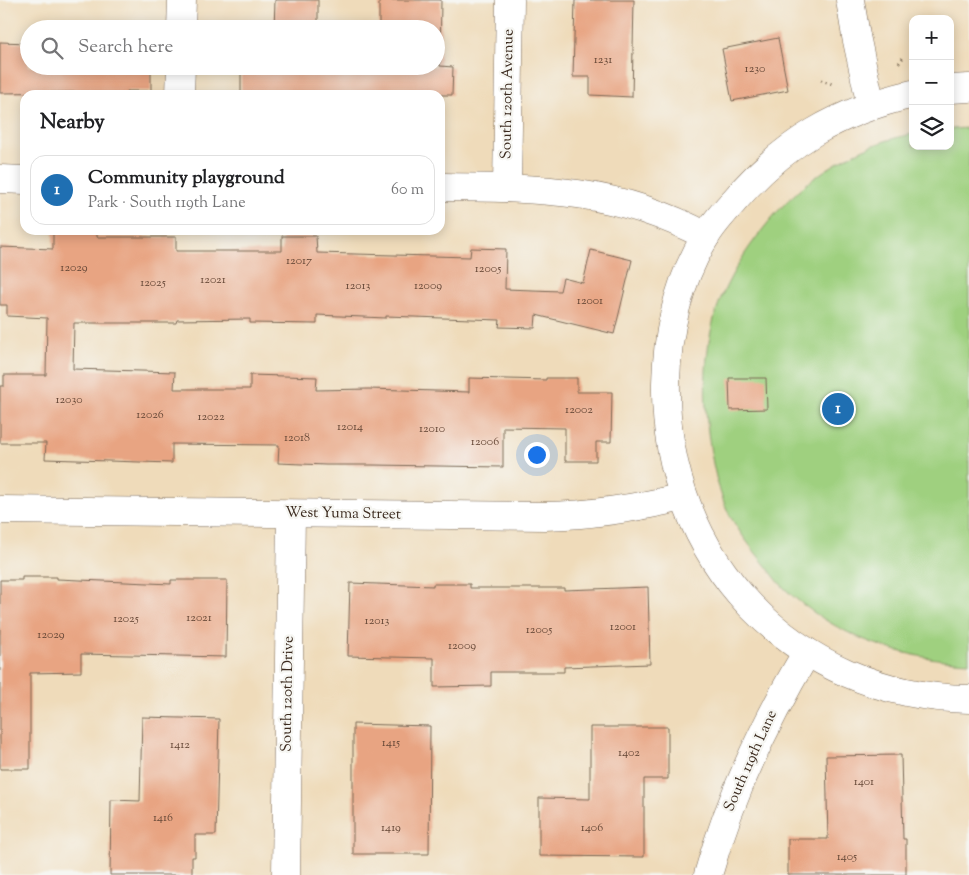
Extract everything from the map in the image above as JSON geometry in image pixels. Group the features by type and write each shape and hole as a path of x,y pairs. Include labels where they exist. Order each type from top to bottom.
{"street":[{"path":"181,20 182,0"},
{"name":"South 120th Avenue","path":"507,188 510,0"},
{"path":"850,0 871,106"},
{"path":"180,90 181,75"},
{"path":"954,89 969,88"},
{"path":"909,95 871,106 820,128 772,162 747,185 706,236 679,298 670,333 666,367 669,437 683,497 707,548 741,596 785,638 834,667 868,681 900,691 969,699"},
{"path":"0,179 20,180"},
{"path":"445,187 507,188 576,193 619,201 680,222 706,236"},
{"name":"West Yuma Street","path":"0,510 545,516 576,515 646,506 683,497"},
{"name":"South 120th Drive","path":"286,875 291,514"},
{"name":"South 119th Lane","path":"708,875 729,808 748,763 806,652"}],"green space":[{"path":"969,128 969,662 918,656 870,642 824,619 784,588 741,533 730,516 720,492 711,450 705,396 706,367 712,325 721,298 731,277 750,247 785,203 817,176 835,164 873,145 909,135 909,150 954,150 954,129"}],"building":[{"path":"275,0 318,0 318,20 274,20"},
{"path":"379,0 441,0 441,20 379,20"},
{"path":"575,0 634,0 632,97 590,95 590,77 573,77"},
{"path":"778,38 788,90 732,101 722,49"},
{"path":"0,42 20,43 20,75 151,75 151,90 20,90 20,93 0,93"},
{"path":"445,66 453,67 452,95 445,95 445,90 241,90 241,75 445,75"},
{"path":"53,235 97,235 97,237 176,237 176,251 282,251 282,236 316,236 317,253 470,257 471,248 506,249 505,289 560,291 563,278 583,283 591,250 632,260 614,334 536,315 535,328 499,327 500,320 317,315 317,324 250,323 250,319 177,320 176,323 74,323 73,369 175,372 174,389 250,389 250,375 317,377 316,390 369,389 469,392 469,378 546,380 546,378 577,378 577,392 612,392 611,442 596,442 596,461 565,461 565,428 503,427 503,467 278,463 279,445 172,444 172,463 45,459 46,443 0,443 0,386 4,386 4,375 46,375 47,318 7,316 7,305 0,305 0,247 53,249"},
{"path":"729,378 766,378 767,409 730,410"},
{"path":"22,577 57,577 57,579 171,584 171,580 227,580 226,657 81,654 81,672 30,673 30,769 0,769 0,580 22,580"},
{"path":"350,583 433,586 433,584 470,584 470,588 564,588 564,590 648,587 650,664 564,667 564,672 491,672 491,686 434,687 434,658 348,656"},
{"path":"142,717 219,719 216,835 195,835 195,857 192,857 192,875 110,875 111,800 140,801"},
{"path":"353,724 430,726 429,854 353,854"},
{"path":"590,727 668,727 668,779 644,779 644,857 539,856 539,798 590,799"},
{"path":"901,755 906,875 788,875 788,839 828,839 826,756"}],"place":[{"name":"Community playground","path":"838,409"}]}
